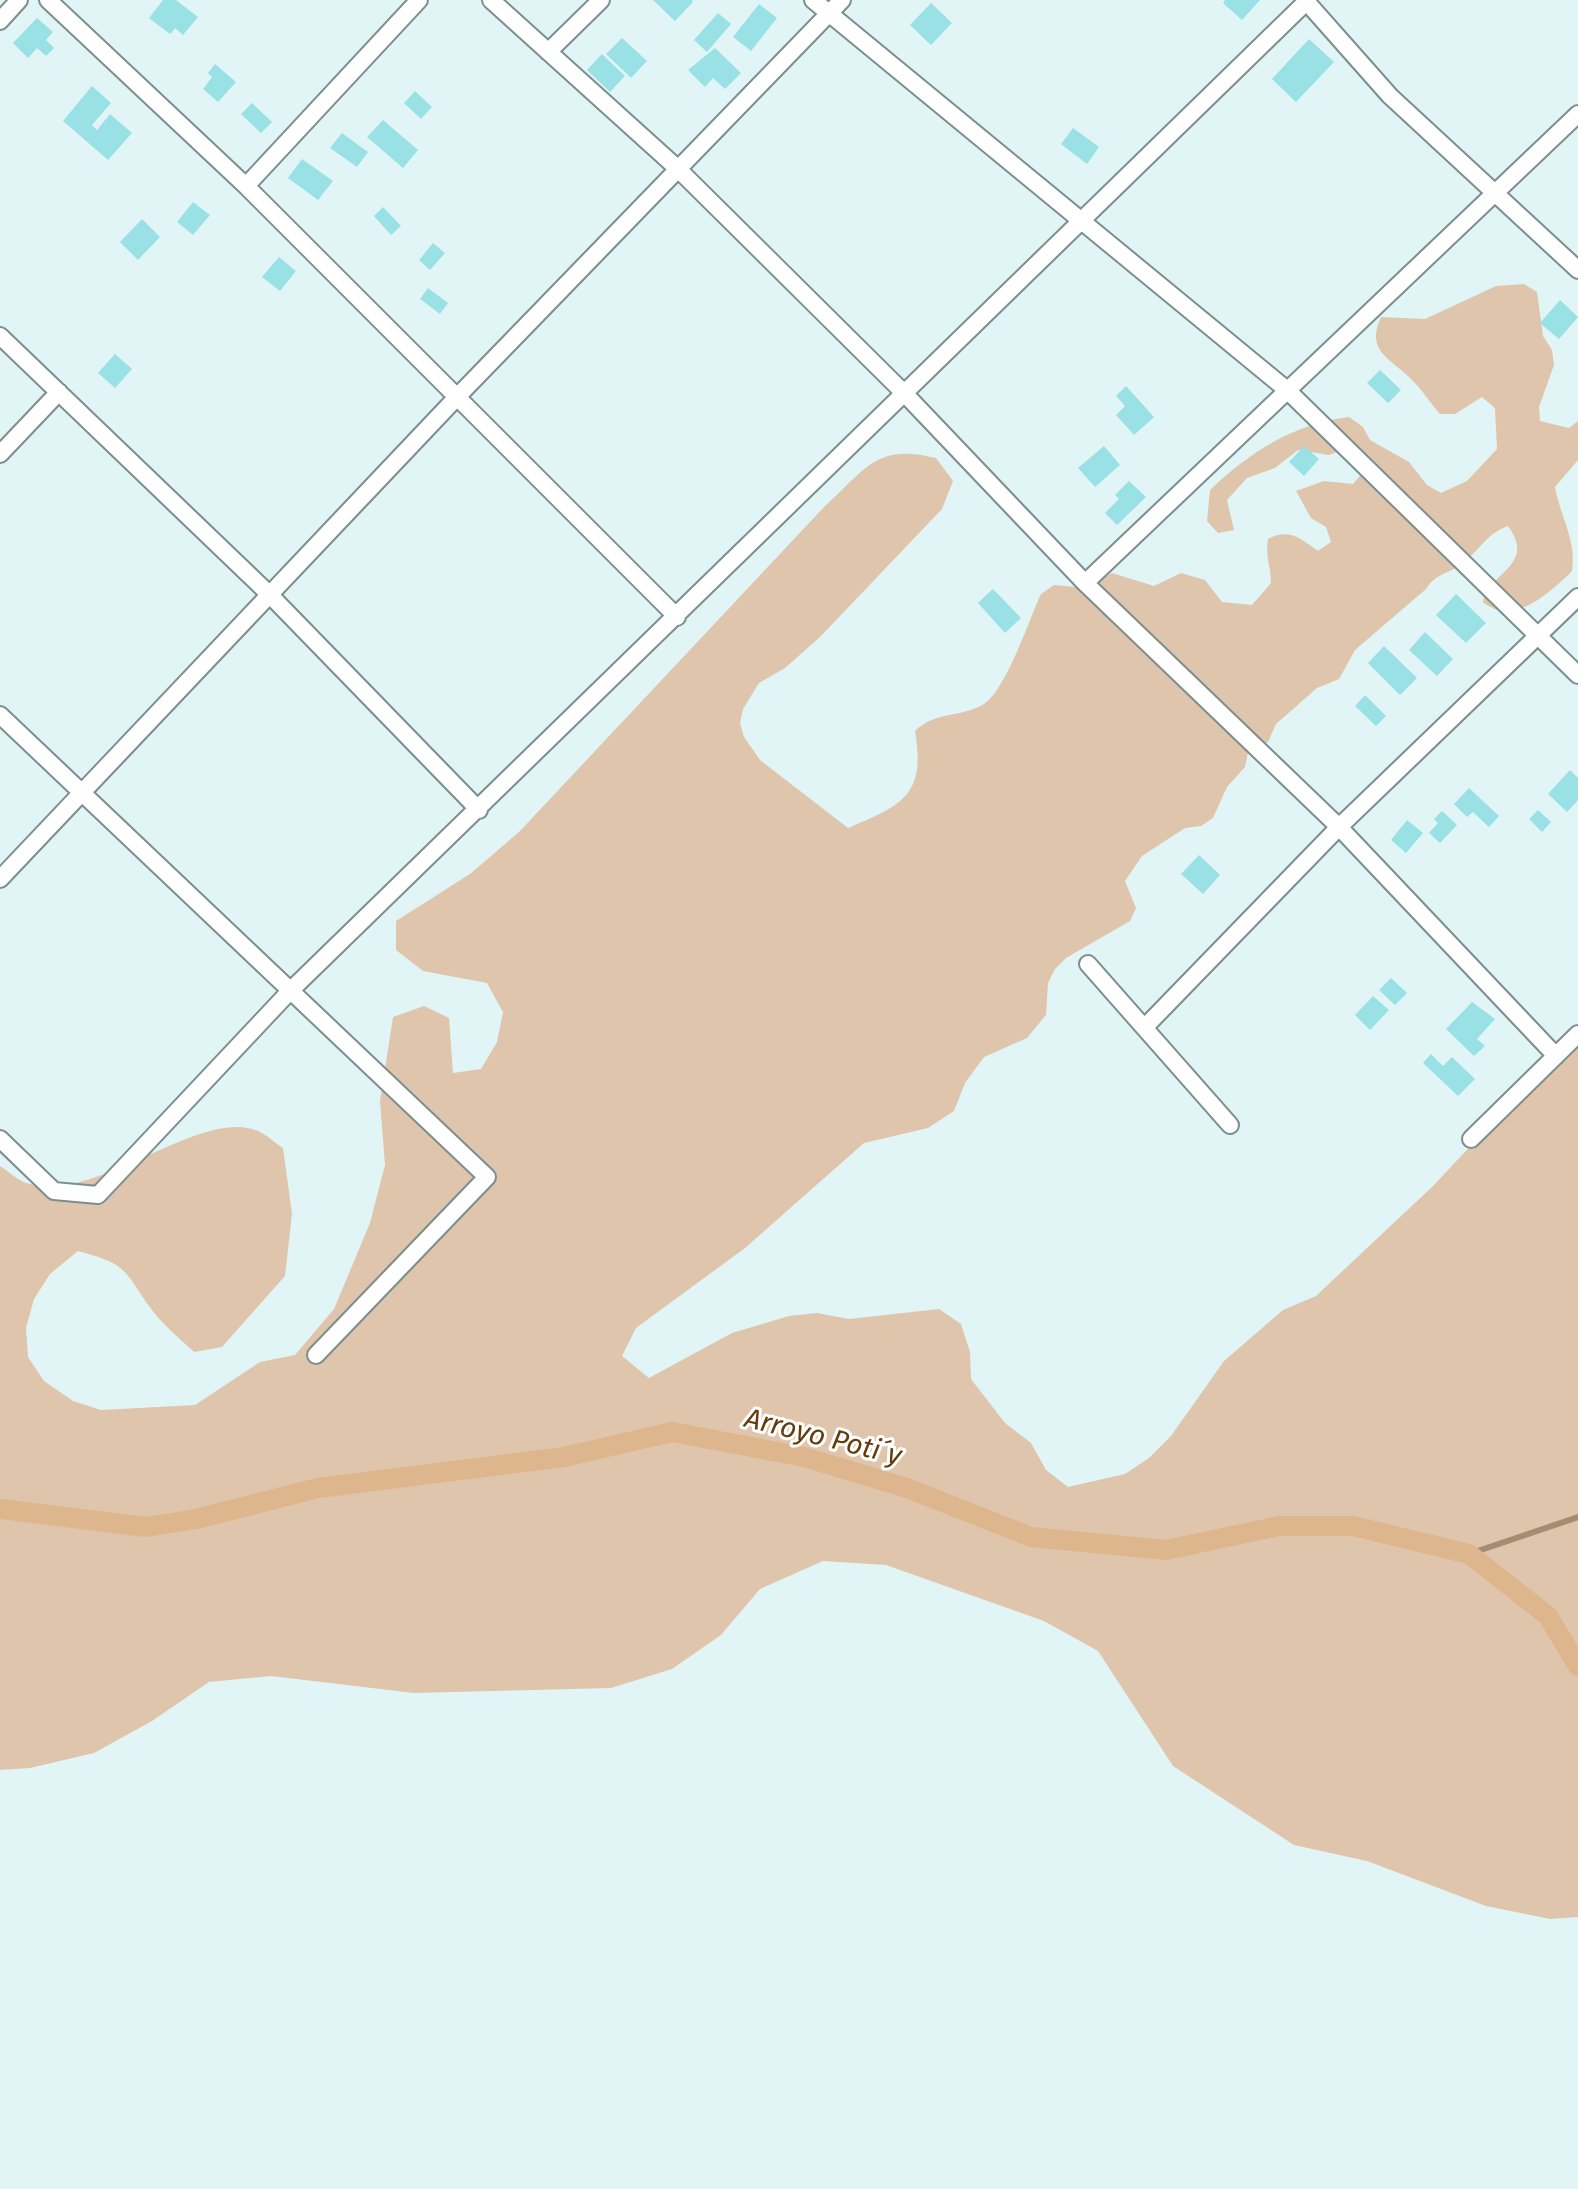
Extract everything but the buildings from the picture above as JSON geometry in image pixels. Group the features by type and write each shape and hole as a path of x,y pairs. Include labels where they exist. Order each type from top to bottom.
{"street":[{"path":"0,21 19,0"},
{"path":"48,0 246,186 677,617"},
{"path":"246,186 419,0"},
{"path":"491,0 677,168 905,394 1085,583 1339,827 1556,1056"},
{"path":"548,52 601,0"},
{"path":"813,0 1287,390 1578,675"},
{"path":"0,879 457,397 827,12 842,0"},
{"path":"0,1139 54,1191 98,1195 290,991 1306,1 1390,96 1578,270"},
{"path":"1085,583 1578,114"},
{"path":"0,336 269,594 479,810"},
{"path":"0,454 59,392"},
{"path":"1145,1027 1339,827 1578,597"},
{"path":"0,715 487,1177 316,1355"},
{"path":"1088,964 1230,1125"},
{"path":"1471,1139 1578,1034"}],"shaded area":[{"path":"1524,284 1537,292 1543,336 1552,350 1554,365 1539,407 1540,421 1569,428 1578,421 1578,460 1555,487 1570,539 1572,571 1542,597 1519,609 1495,609 1483,602 1488,591 1515,559 1515,539 1508,526 1489,537 1463,563 1434,580 1355,650 1339,679 1317,688 1276,724 1268,742 1248,752 1245,767 1227,787 1213,818 1201,826 1185,828 1142,856 1125,881 1136,908 1130,921 1066,958 1055,969 1048,983 1046,1015 1027,1038 984,1057 965,1083 954,1111 928,1128 864,1143 745,1248 636,1328 622,1356 649,1378 732,1333 789,1316 817,1313 849,1319 939,1309 961,1324 970,1352 971,1379 1005,1423 1031,1443 1046,1470 1068,1487 1125,1474 1149,1458 1171,1436 1224,1361 1283,1310 1316,1296 1433,1186 1550,1061 1578,1040 1578,1917 1550,1919 1486,1906 1367,1861 1294,1845 1173,1766 1098,1651 1044,1621 886,1565 823,1561 760,1589 721,1635 672,1669 611,1688 414,1693 271,1676 209,1682 152,1721 94,1753 30,1768 0,1770 0,1166 26,1183 54,1186 84,1181 207,1132 234,1127 265,1135 283,1148 292,1214 285,1276 222,1347 194,1352 159,1318 122,1269 78,1251 50,1274 34,1299 26,1328 28,1357 44,1381 73,1401 101,1410 195,1405 260,1362 295,1355 334,1309 370,1223 385,1165 380,1101 393,1017 424,1006 449,1018 453,1073 481,1069 497,1042 503,1012 487,983 423,971 396,950 396,921 470,874 519,832 825,506 862,471 885,457 916,454 936,458 953,481 942,509 820,637 785,668 759,683 743,709 740,723 744,737 760,760 848,828 883,812 906,795 917,770 915,731 931,720 984,704 992,696 1009,670 1041,594 1054,585 1086,588 1112,573 1154,586 1181,573 1205,580 1222,602 1252,605 1271,583 1268,539 1288,535 1318,551 1331,542 1326,527 1311,518 1296,491 1324,481 1353,484 1363,472 1344,449 1329,455 1298,450 1275,468 1247,478 1227,500 1234,530 1218,533 1207,521 1210,490 1274,442 1309,426 1349,417 1363,427 1370,440 1409,462 1427,485 1441,493 1467,481 1497,449 1495,408 1482,397 1455,414 1440,414 1415,383 1382,353 1376,338 1377,329 1381,317 1425,319 1496,286"}],"waterway":[{"name":"Arroyo Poti´y","path":"0,1509 146,1527 196,1519 318,1488 564,1457 672,1432 804,1457 907,1488 1031,1537 1166,1550 1279,1526 1353,1526 1469,1554 1548,1616 1578,1666"},
{"path":"1469,1554 1578,1517"}]}
